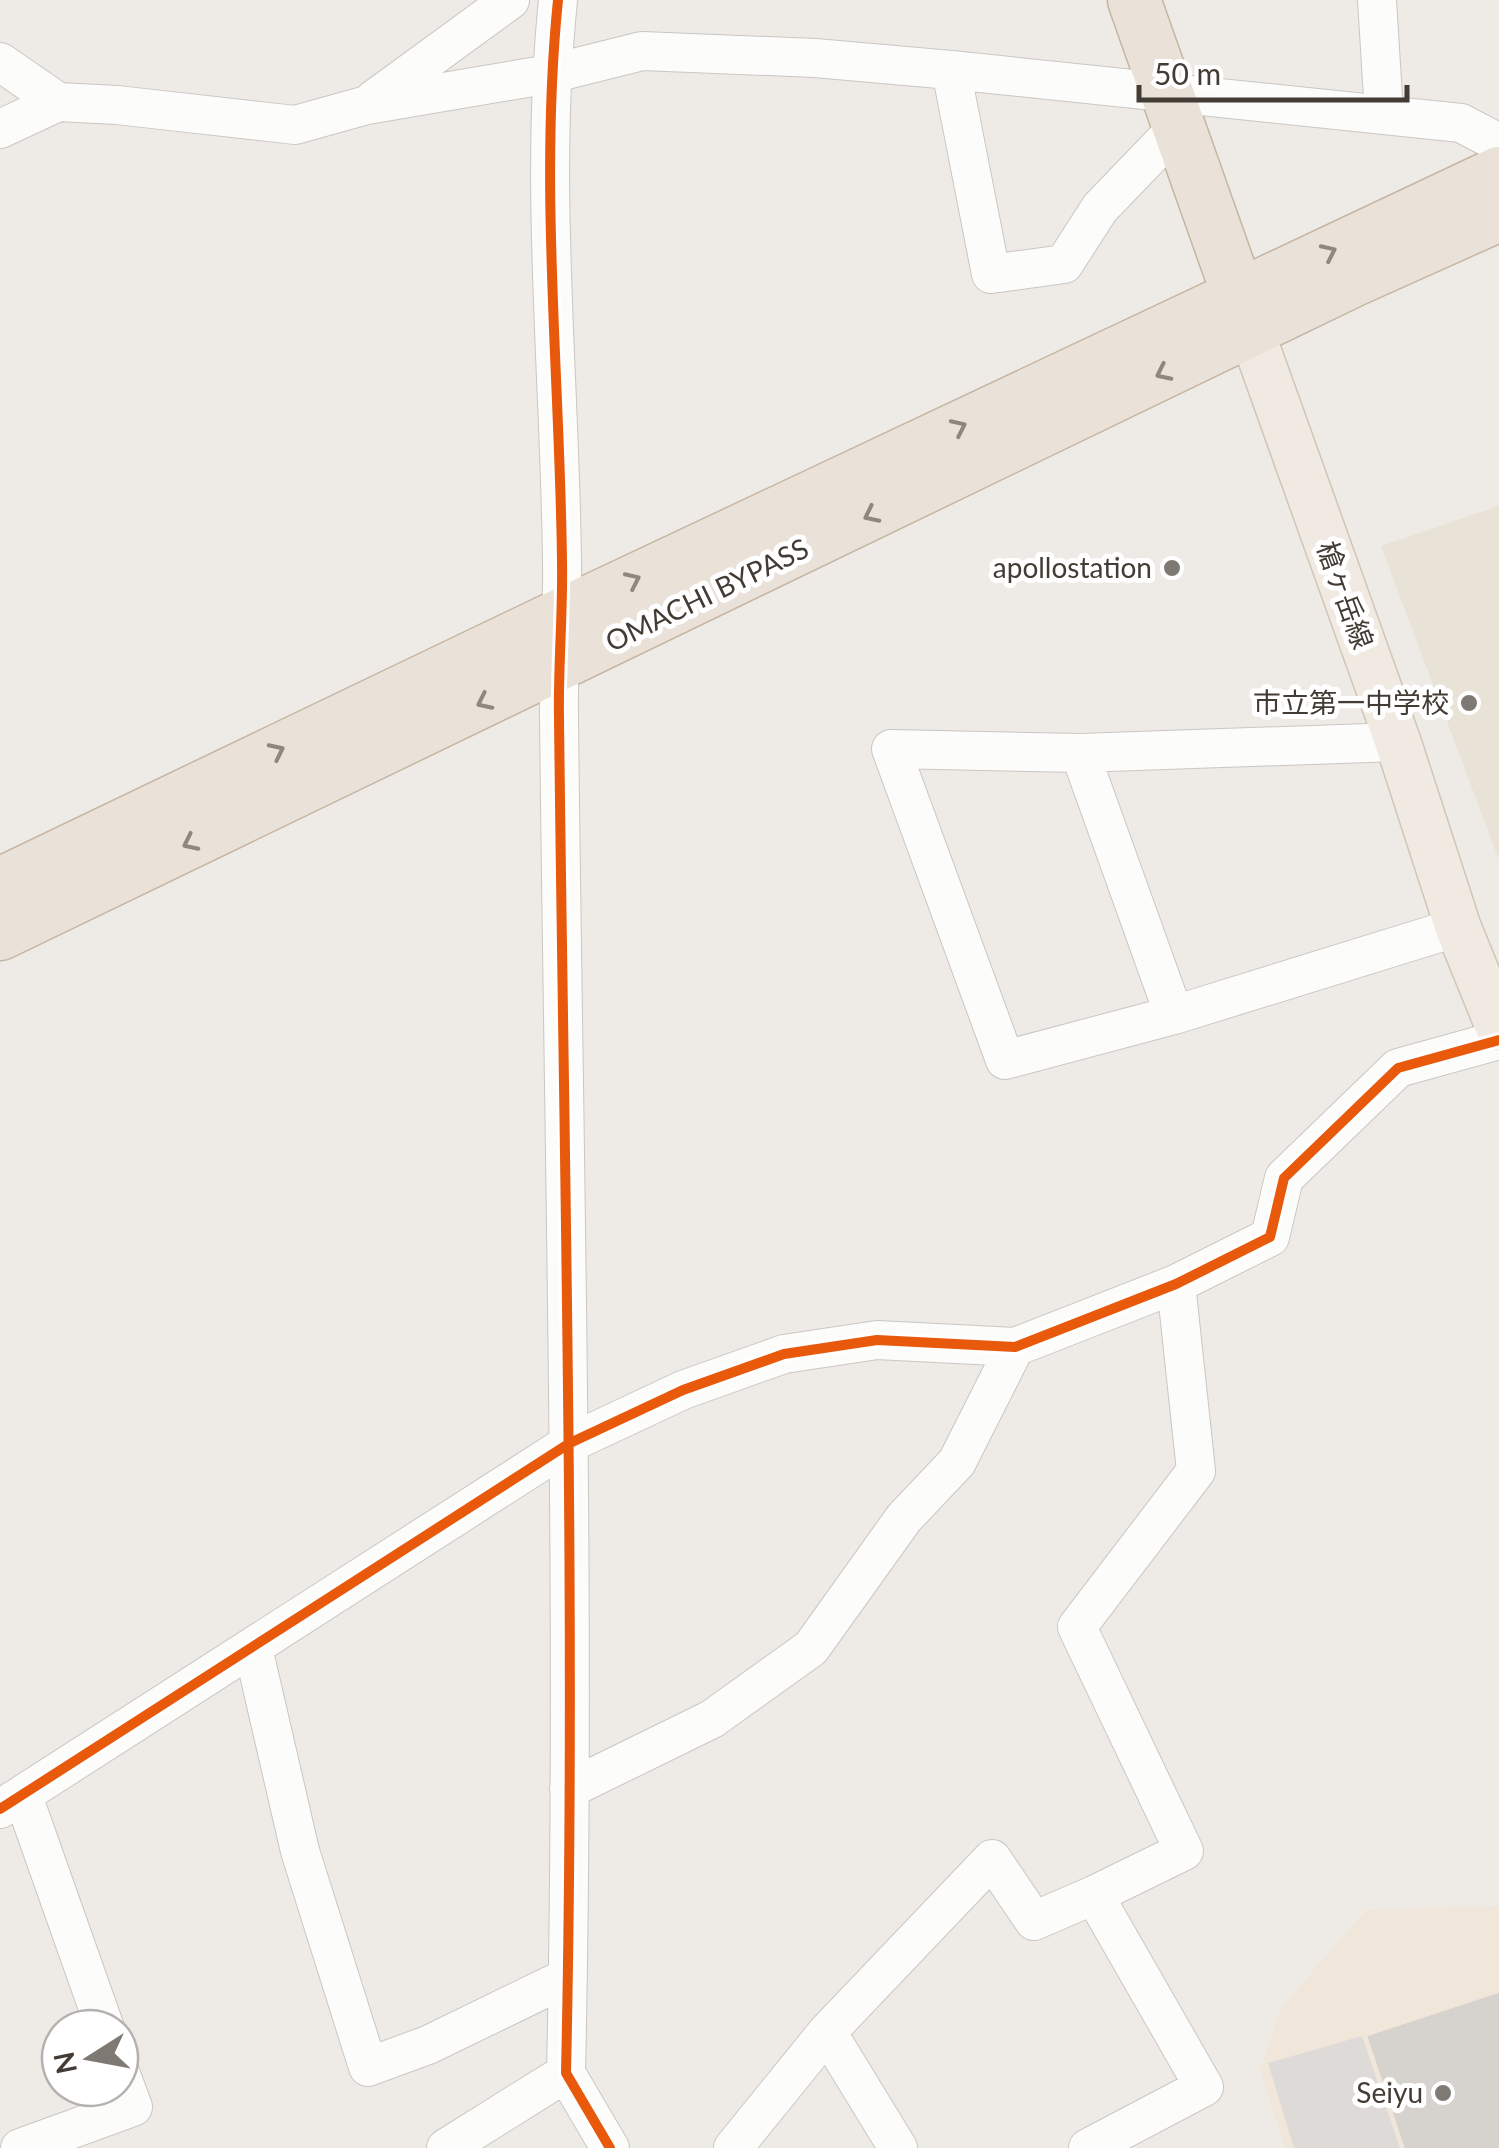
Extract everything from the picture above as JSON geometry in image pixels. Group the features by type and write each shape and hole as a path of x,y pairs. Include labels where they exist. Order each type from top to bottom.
{"highway":[{"path":"1134,0 1246,312"},
{"path":"1246,312 1499,173"},
{"path":"1246,312 1499,215"},
{"name":"OMACHI BYPASS","path":"0,884 561,614 1246,312"},
{"name":"OMACHI BYPASS","path":"0,934 561,666 1246,312"}],"main road":[{"name":"槍ヶ岳線","path":"1246,312 1398,742 1458,927 1499,1028"}],"street":[{"path":"366,104 510,0"},
{"path":"558,0 550,74 561,614 570,1443 566,2073 610,2148"},
{"path":"1377,0 1384,114"},
{"path":"0,130 58,102 295,125 366,104 550,74 642,51 815,58 951,70 1173,108 1384,114 1461,123 1499,143"},
{"path":"0,62 58,102"},
{"path":"951,70 991,274 1064,264 1173,108"},
{"path":"1398,742 1080,754 891,748 1005,1060 1174,1015 1458,927"},
{"path":"1080,754 1174,1015"},
{"path":"97,2008 12,1802 570,1443 683,1390 784,1354 876,1340 1014,1347 1176,1284 1270,1237 1284,1178 1398,1068 1499,1040"},
{"path":"733,2148 827,2032 992,1859 1034,1921 1184,1851 1077,1627 1196,1471 1176,1284"},
{"path":"570,1789 712,1720 810,1648 904,1518 956,1462 1014,1347"},
{"path":"253,1648 300,1851 368,2067 428,2045 568,1978"},
{"path":"1088,2148 1204,2087 1094,1895"},
{"path":"827,2032 898,2148"},
{"path":"446,2148 566,2073"},
{"path":"20,2148 129,2108"}],"shaded area":[{"name":"市立第一中学校","path":"1499,506 1499,860 1381,546"},
{"path":"1499,1906 1499,2148 1285,2148 1260,2070 1281,2008 1366,1910"},
{"path":"1362,2036 1400,2148 1294,2148 1268,2063"}],"building":[{"name":"Seiyu","path":"1499,1994 1499,2148 1406,2148 1369,2037"}],"cycle path":[{"path":"558,0 550,210 562,562 559,718 569,1565 566,2073 610,2148"},
{"path":"0,1809 570,1443 683,1390 784,1354 877,1340 1015,1347 1176,1284 1270,1237 1284,1178 1398,1068 1499,1040"}],"place":[{"name":"apollostation","path":"1172,568"},
{"name":"市立第一中学校","path":"1469,703"},
{"name":"Seiyu","path":"1443,2093"}]}
